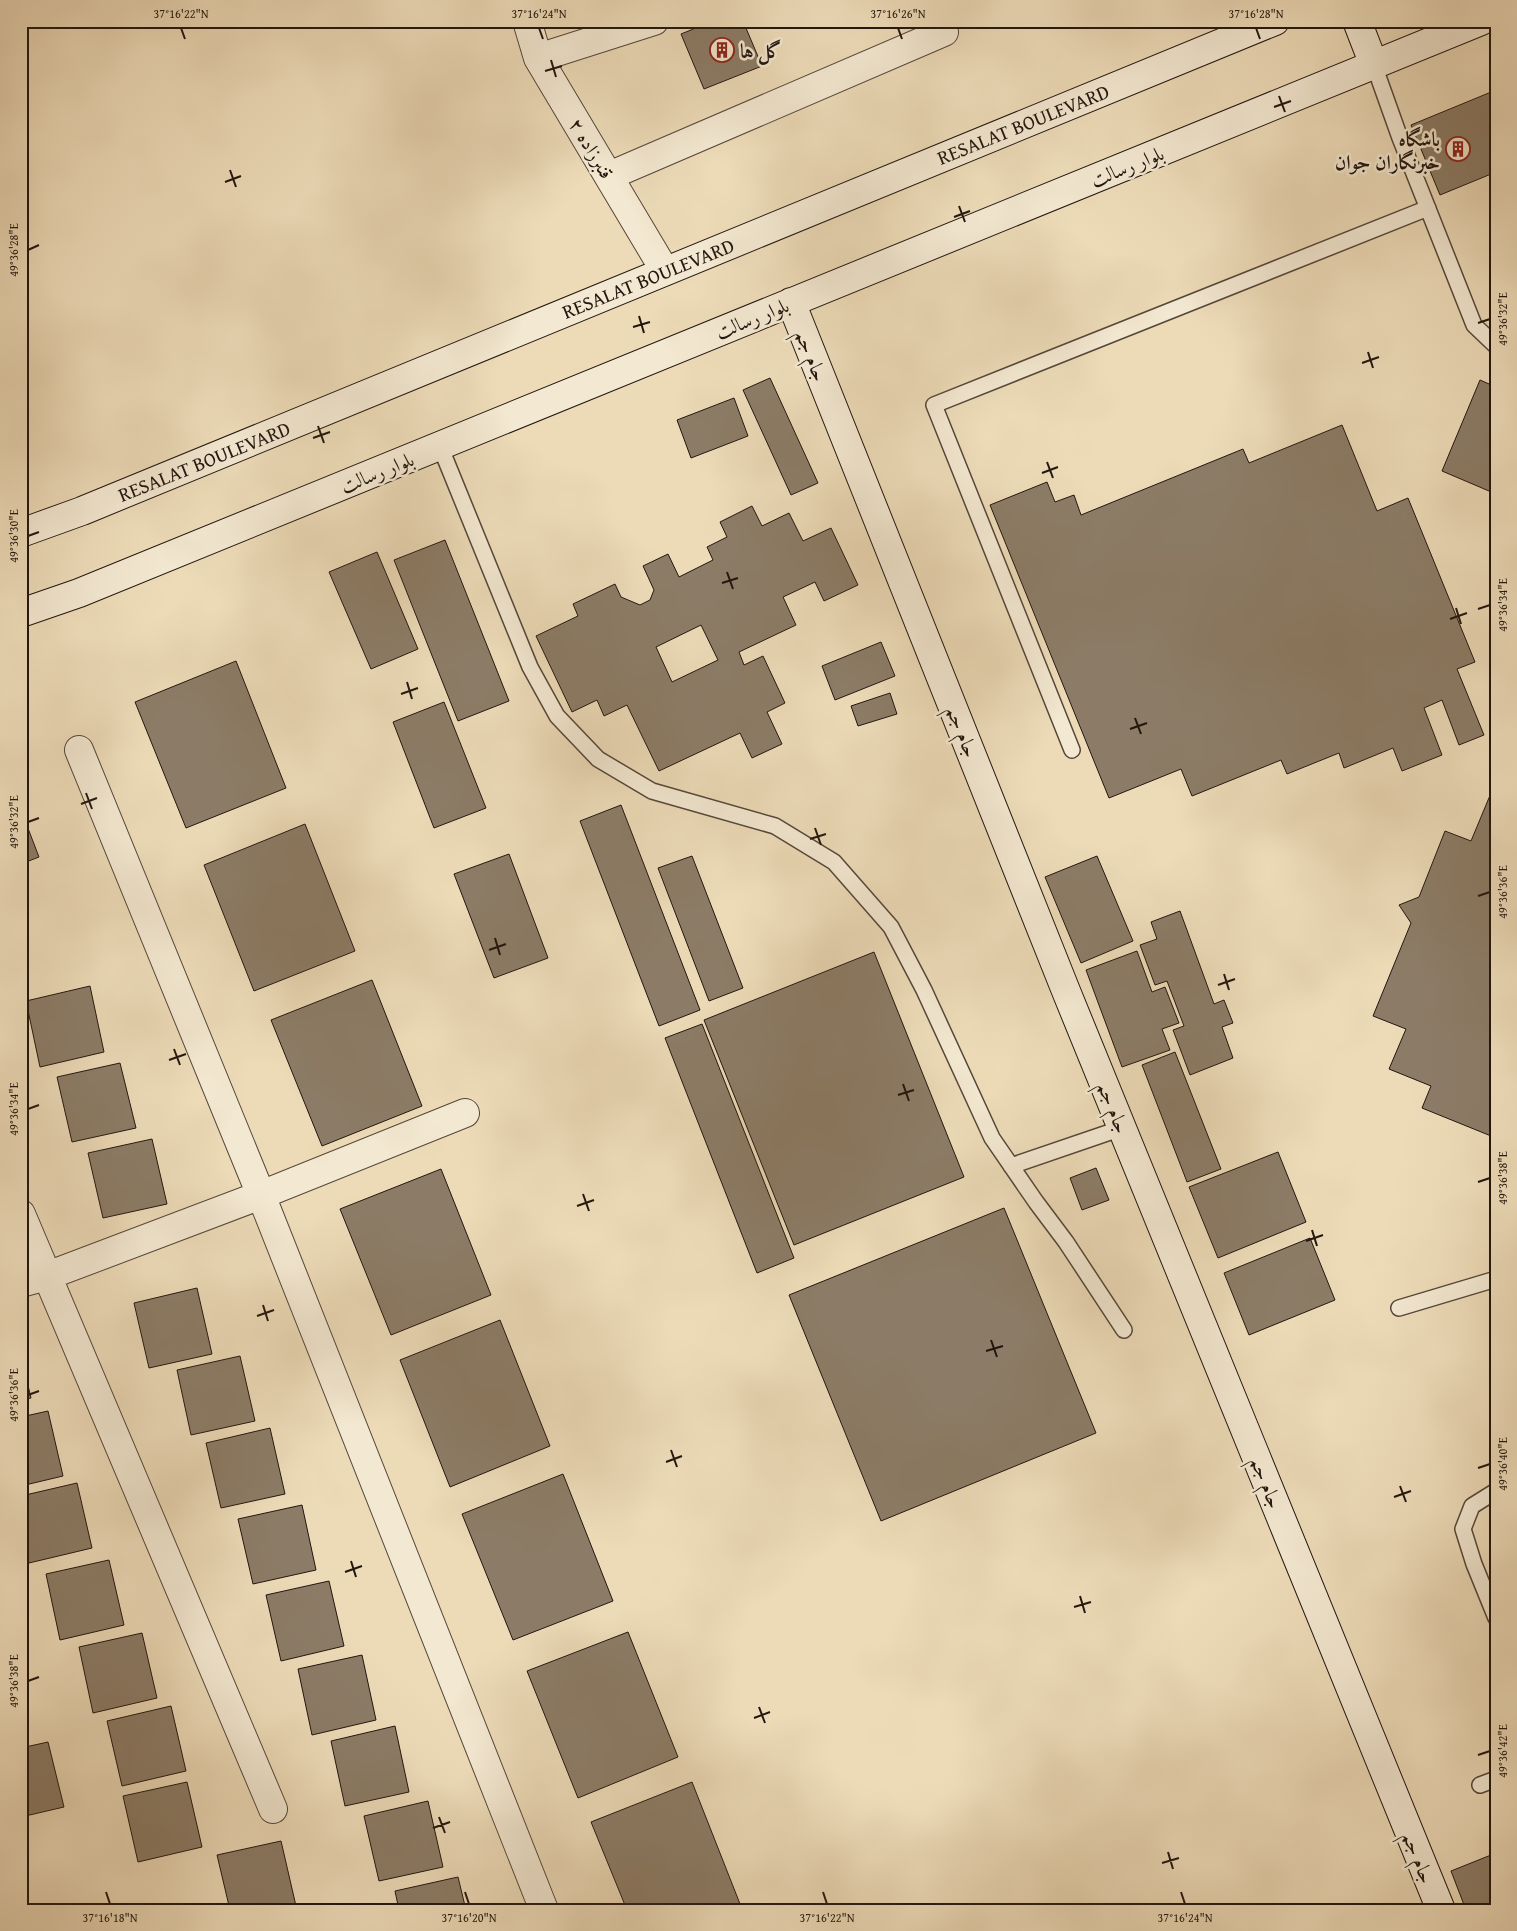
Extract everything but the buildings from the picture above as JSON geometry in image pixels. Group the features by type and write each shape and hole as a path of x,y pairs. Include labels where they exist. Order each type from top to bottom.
{"street":[{"name":"قنبرزاده ۲","path":"527,21 538,58 666,271"},
{"path":"538,58 654,21"},
{"name":"RESALAT BOULEVARD","path":"21,533 82,511 1274,21"},
{"path":"1357,21 1374,65"},
{"name":"بلوار رسالت","path":"21,613 79,593 1481,21"},
{"path":"609,176 944,32"},
{"name":"جام جم","path":"791,302 1122,1128 1441,1910"},
{"path":"78,750 261,1195 544,1910"},
{"path":"21,1282 47,1276 261,1195 465,1113"},
{"path":"21,1214 273,1809"}],"lane":[{"path":"1374,65 1474,325 1496,346"},
{"path":"1072,750 934,405 1428,208"},
{"path":"440,446 530,667 557,716 598,759 652,791 775,826 834,862 891,927 924,990 992,1138 1066,1242 1124,1330"},
{"path":"1011,1166 1122,1128"},
{"path":"1399,1308 1496,1279"},
{"path":"1496,1491 1472,1506 1463,1529 1474,1564 1496,1618"},
{"path":"1480,1785 1496,1779"}],"place":[{"name":"گل ها","path":"722,50"},
{"name":"باشگاه خبرنگاران جوان","path":"1458,149"}]}
